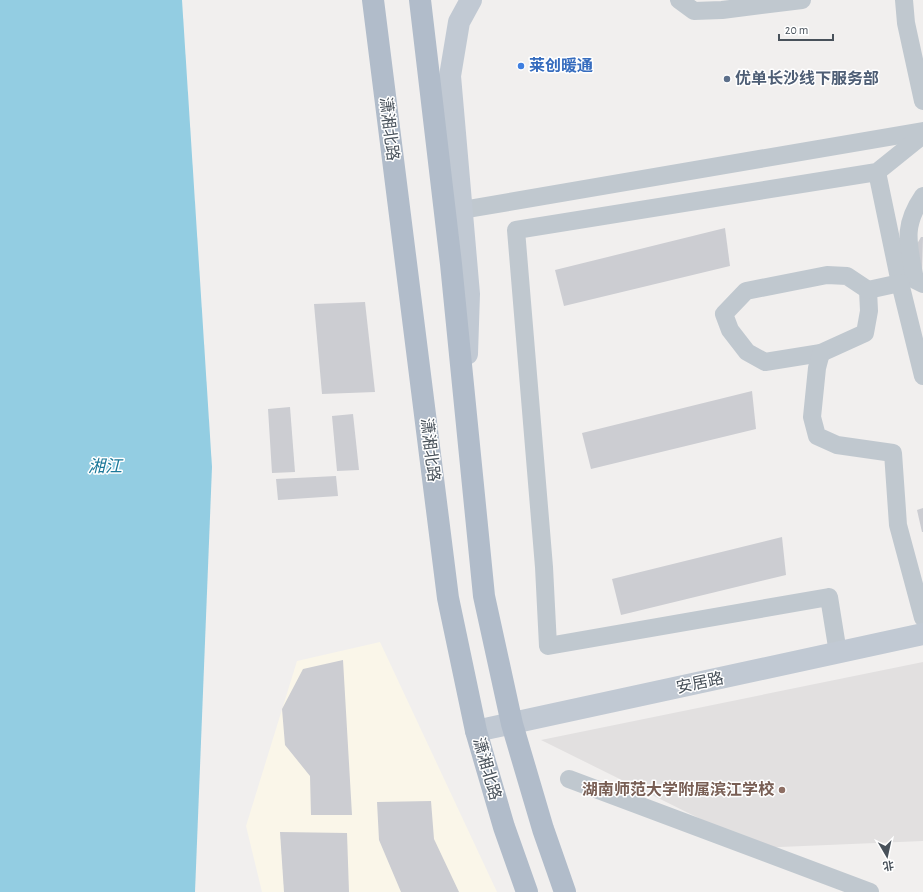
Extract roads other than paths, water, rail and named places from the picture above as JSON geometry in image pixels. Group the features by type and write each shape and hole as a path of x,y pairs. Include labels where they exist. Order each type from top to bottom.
{"main road":[{"name":"潇湘北路","path":"373,0 448,598 476,731 504,827 527,892"},
{"path":"420,0 464,397 484,596 512,724 543,829 565,892"},
{"path":"464,397 469,294 450,76 459,22 471,0"},
{"name":"安居路","path":"476,731 923,634"}],"street":[{"path":"679,0 694,11 722,10 802,0"},
{"path":"904,0 906,23 923,101"},
{"path":"462,210 923,131"},
{"path":"838,653 829,598 548,646 543,559 516,230 877,172 923,135"},
{"path":"877,172 900,283 923,376"},
{"path":"920,203 907,235 915,280 923,284"},
{"path":"868,290 869,311 865,333 821,353 765,362 747,352 730,330 724,314 746,290 787,281 827,275 847,276 868,290 900,283"},
{"path":"821,353 817,368 812,417 817,436 837,445 893,453 898,525 923,618"},
{"path":"568,779 870,892"}],"water":[{"name":"湘江","path":"0,0 182,0 212,467 195,892 0,892"}],"place":[{"name":"莱创暖通","path":"521,66"},
{"name":"优单长沙线下服务部","path":"727,79"},
{"name":"湖南师范大学附属滨江学校","path":"782,790"}]}
